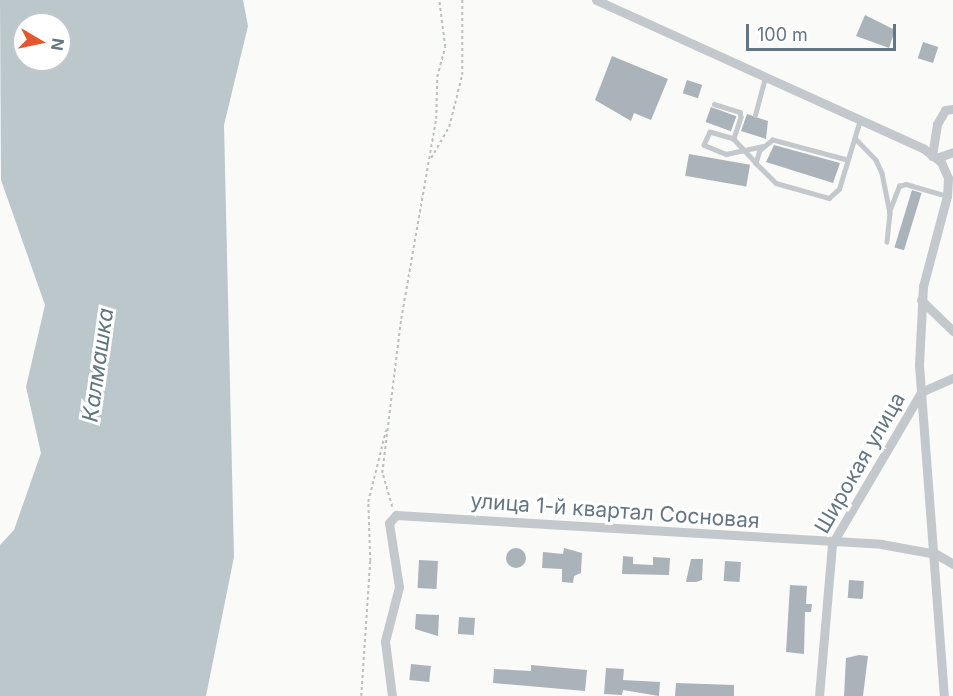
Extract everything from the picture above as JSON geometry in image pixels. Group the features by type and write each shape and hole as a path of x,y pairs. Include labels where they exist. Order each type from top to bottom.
{"street":[{"path":"596,0 924,149 934,157 948,178 948,196 921,300 921,392 936,554 944,696"},
{"path":"934,157 937,124 945,110 953,109"},
{"path":"934,157 953,152"},
{"path":"921,300 953,331"},
{"path":"921,392 953,378"},
{"name":"Широкая улица","path":"819,696 832,544 921,392"},
{"path":"392,696 385,641 399,587 390,532 396,515"},
{"name":"улица 1-й квартал Сосновая","path":"396,515 832,544 881,544 936,554"},
{"path":"936,554 953,564"}],"lane":[{"path":"755,115 765,77"},
{"path":"714,104 740,112 734,139"},
{"path":"847,160 791,143 773,140 764,146 740,148 726,154 704,145 711,132 734,139 740,148 776,183 829,198 839,189 860,120"},
{"path":"855,138 876,160 889,212 888,242"},
{"path":"756,163 764,146"},
{"path":"889,212 900,186 906,184 948,196"}],"path":[{"path":"396,515 382,473 400,319 429,161 445,47 440,0"},
{"path":"429,161 449,127 462,75 462,0"},
{"path":"361,696 370,561 368,502 387,427"}],"water":[{"name":"Калмашка","path":"0,0 243,0 248,26 224,125 234,557 206,696 0,696 0,545 14,530 41,453 26,387 45,305 1,180"}],"building":[{"path":"865,15 895,30 889,48 856,36"},
{"path":"923,42 938,47 933,63 918,58"},
{"path":"612,56 668,79 651,120 634,113 631,121 595,100"},
{"path":"687,80 702,85 698,98 683,93"},
{"path":"711,107 736,116 731,131 706,122"},
{"path":"747,114 768,121 766,139 741,131"},
{"path":"774,145 840,163 833,183 766,162"},
{"path":"689,154 750,165 746,186 685,176"},
{"path":"912,190 922,193 904,250 894,247"},
{"path":"516,548 523,551 526,558 523,565 516,568 509,565 506,558 509,551"},
{"path":"564,548 582,553 581,573 574,576 573,583 562,582 562,569 542,568 543,552 563,554"},
{"path":"623,556 633,557 633,564 653,565 653,557 670,558 669,575 622,574"},
{"path":"691,559 703,559 702,580 686,582"},
{"path":"419,560 438,561 437,589 418,588"},
{"path":"725,561 741,562 740,582 724,581"},
{"path":"849,580 864,581 863,599 848,598"},
{"path":"790,585 807,586 806,604 812,604 811,612 805,612 804,654 786,652"},
{"path":"416,614 439,615 438,636 415,629"},
{"path":"459,617 475,618 474,635 458,634"},
{"path":"859,655 868,656 863,696 844,696 846,658"},
{"path":"411,664 431,666 429,682 409,680"},
{"path":"531,665 587,670 585,691 493,683 494,669 531,671"},
{"path":"606,668 624,669 623,680 660,682 659,696 623,690 622,695 604,694"},
{"path":"676,683 734,685 734,696 675,696"}]}
